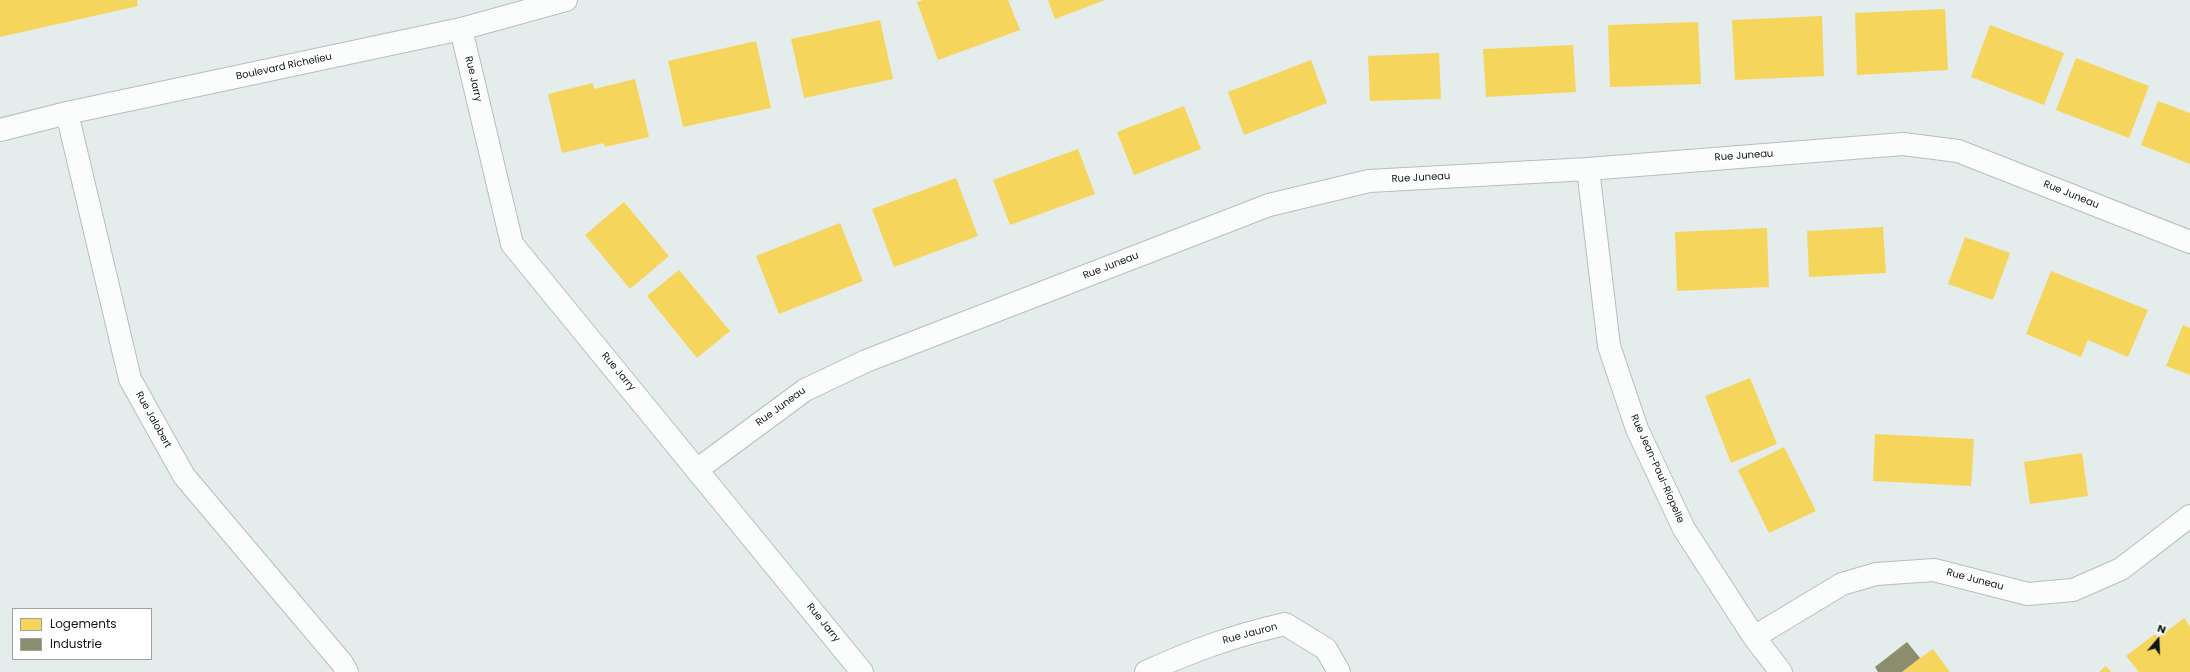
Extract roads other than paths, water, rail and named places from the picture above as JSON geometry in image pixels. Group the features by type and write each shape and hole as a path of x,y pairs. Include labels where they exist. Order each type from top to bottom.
{"street":[{"name":"Boulevard Richelieu","path":"0,130 67,113 461,29 566,0"},
{"name":"Rue Jarry","path":"461,29 512,244 698,469 862,672"},
{"name":"Rue Jalobert","path":"67,113 130,379 184,476 342,662 347,672"},
{"name":"Rue Juneau","path":"698,469 805,390 859,364 1269,205 1369,181 1588,168 1903,144 1958,151 2190,242"},
{"name":"Rue Jean-Paul-Riopelle","path":"1588,168 1609,346 1637,429 1684,529 1754,636 1781,672"},
{"name":"Rue Juneau","path":"1754,636 1842,584 1876,574 1934,570 2028,594 2073,590 2121,568 2190,516"},
{"name":"Rue Jauron","path":"1146,672 1187,653 1237,635 1285,624 1326,649 1339,672"}]}
